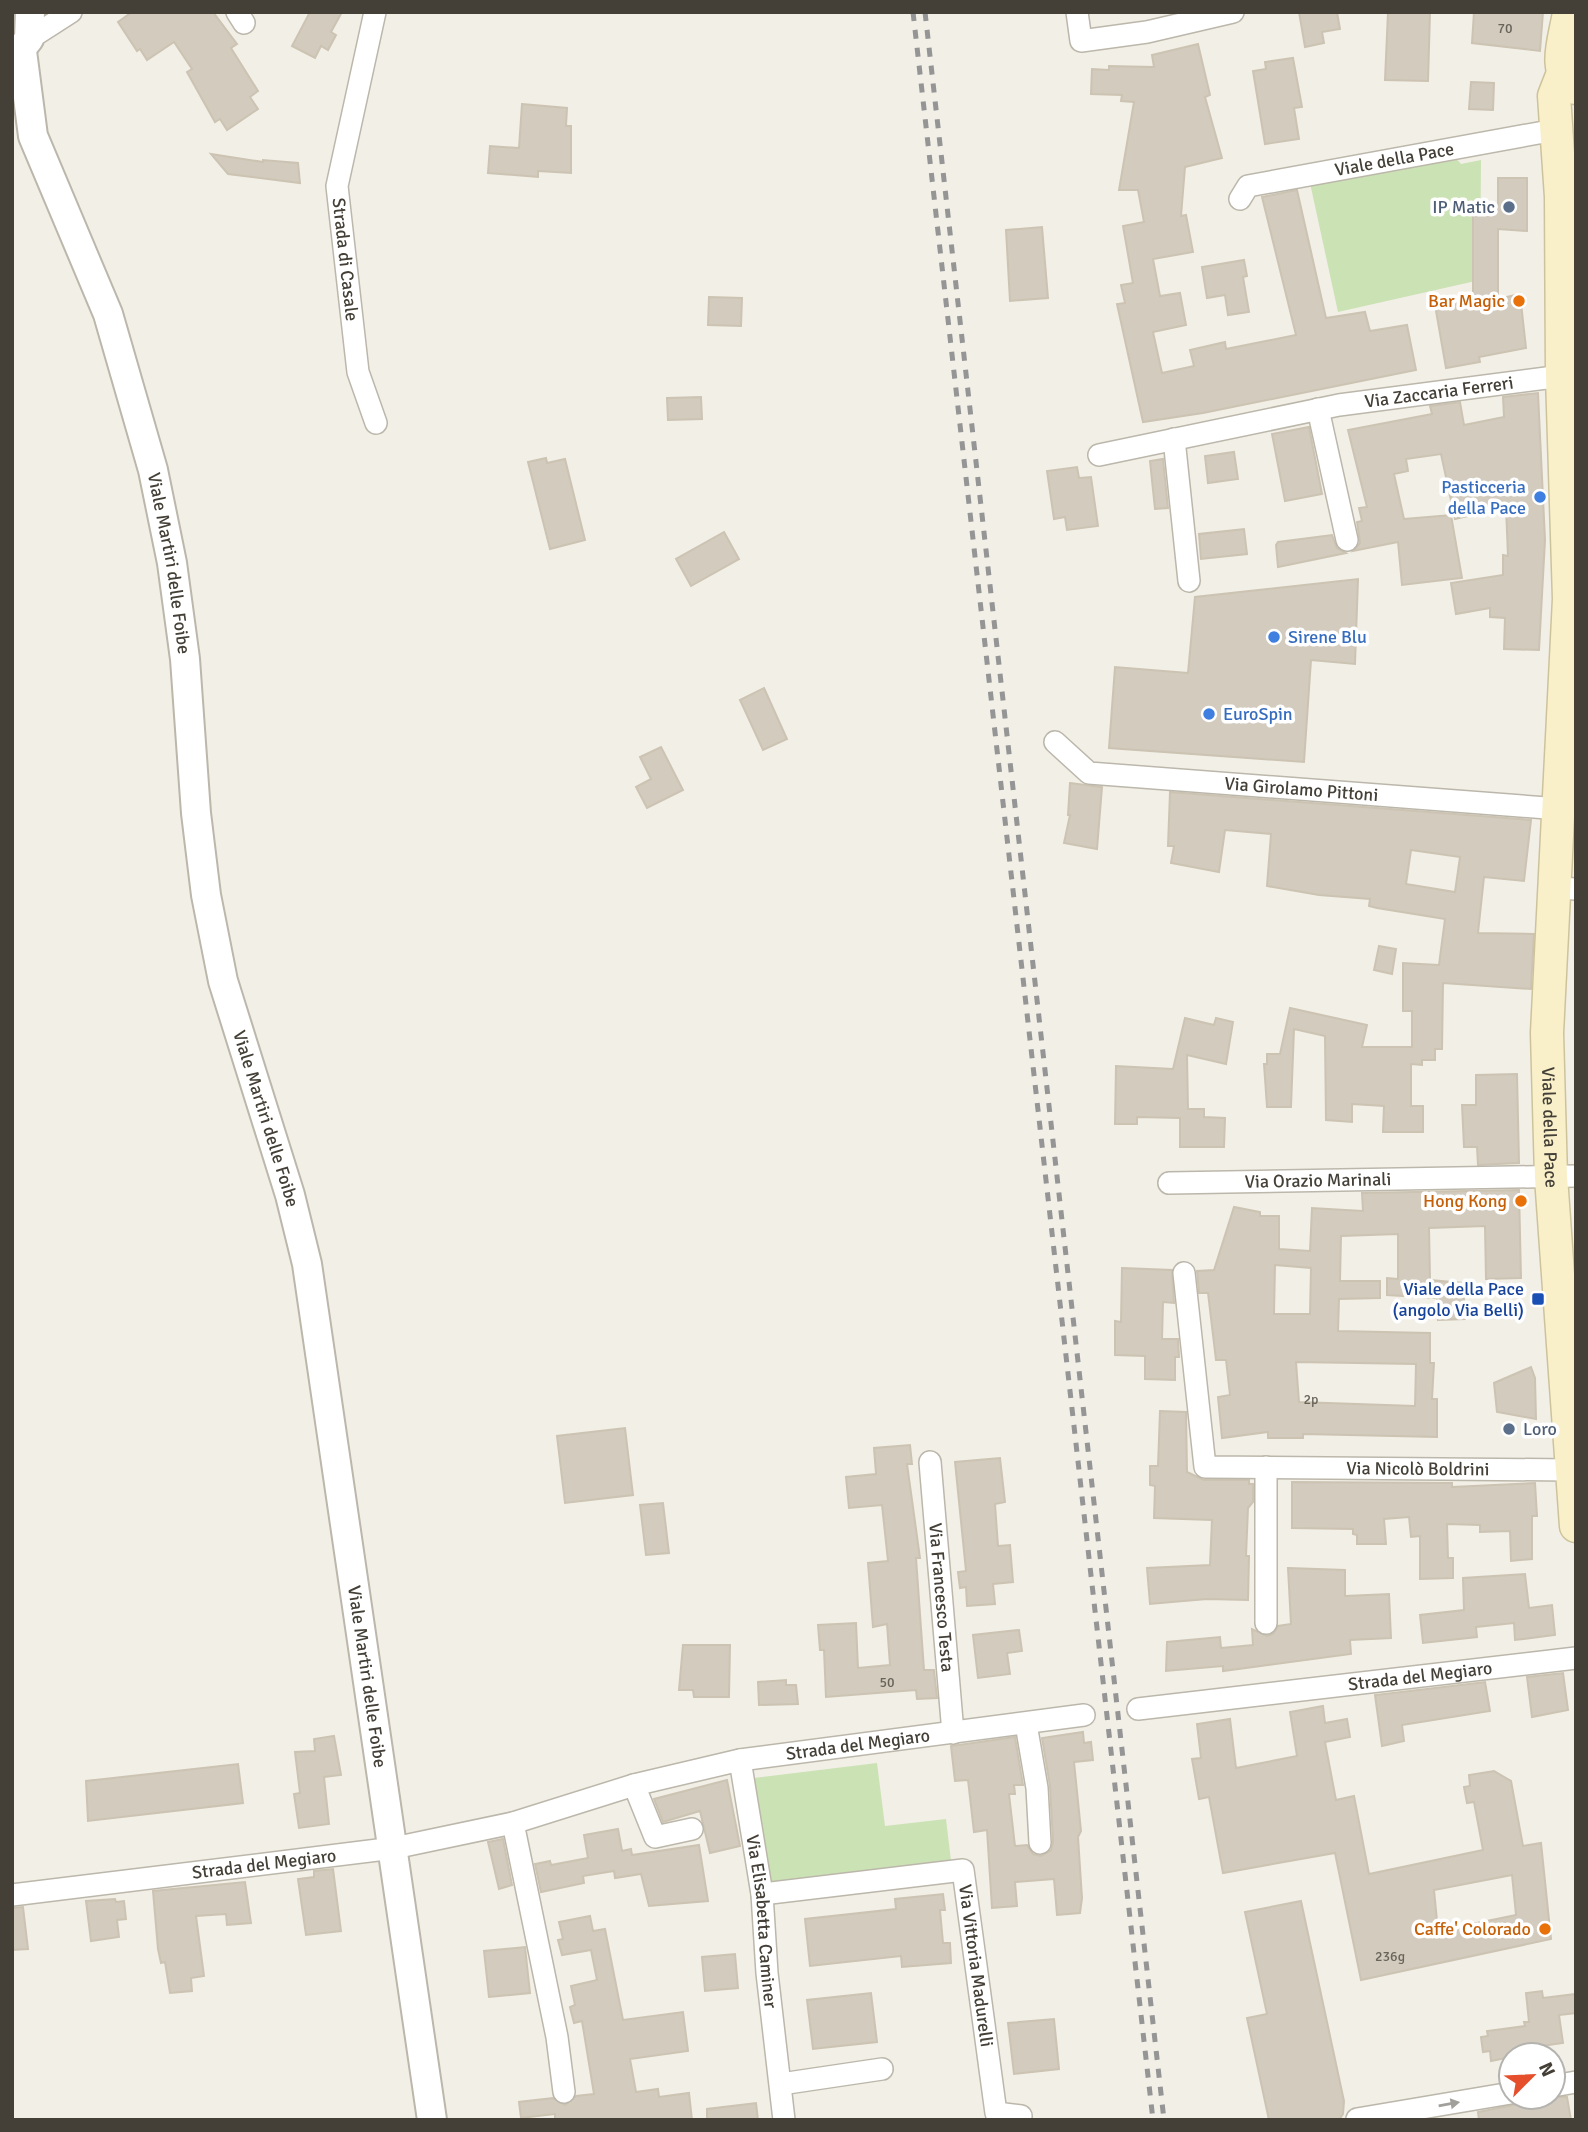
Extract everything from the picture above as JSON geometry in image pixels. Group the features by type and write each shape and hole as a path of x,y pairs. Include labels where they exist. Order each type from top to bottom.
{"main road":[{"name":"Viale della Pace","path":"1570,29 1561,52 1569,81 1553,96 1565,126 1561,189 1569,274 1562,376 1572,599 1569,729 1560,809 1565,889 1548,1034 1564,1177 1570,1470 1576,1526"}],"street":[{"path":"23,41 71,12"},
{"name":"Strada di Casale","path":"375,12 337,186 358,372 376,423"},
{"path":"1077,12 1081,41 1180,18 1233,12"},
{"name":"Viale Martiri delle Foibe","path":"23,41 33,136"},
{"name":"Viale Martiri delle Foibe","path":"12,107 33,136 108,314 153,470 172,563 185,659 196,813 206,895 223,981 290,1195 307,1264 432,2120"},
{"name":"Viale della Pace","path":"1240,200 1248,186 1565,126"},
{"name":"Via Zaccaria Ferreri","path":"1100,455 1318,409 1562,376"},
{"path":"1318,409 1347,540"},
{"path":"1174,439 1189,581"},
{"name":"Via Girolamo Pittoni","path":"1055,742 1088,774 1560,809"},
{"name":"Via Orazio Marinali","path":"1169,1183 1564,1177"},
{"name":"Via Nicolò Boldrini","path":"1184,1273 1205,1467 1570,1470"},
{"name":"Via Francesco Testa","path":"930,1462 953,1733"},
{"path":"1266,1467 1266,1623"},
{"name":"Strada del Megiaro","path":"1138,1709 1576,1658"},
{"name":"Strada del Megiaro","path":"12,1895 394,1848 513,1824 634,1785 740,1760 1084,1715"},
{"path":"1026,1724 1037,1788 1040,1843"},
{"name":"Via Elisabetta Caminer","path":"740,1760 762,1894 767,1973 783,2120"},
{"path":"634,1785 655,1837 692,1829"},
{"path":"513,1824 557,2037 564,2092"},
{"name":"Via Vittoria Madurelli","path":"762,1894 963,1870 996,2113 1021,2116"},
{"path":"781,2084 882,2069"},
{"path":"1357,2119 1497,2095"}],"green space":[{"path":"1453,155 1461,164 1481,160 1480,280 1338,312 1310,183"},
{"path":"877,1763 885,1826 946,1819 951,1861 767,1884 754,1778"}],"building":[{"path":"132,12 213,12 237,44 231,48 258,91 250,97 258,109 227,130 220,119 215,122 187,72 192,69 174,42 147,60 140,49 137,51 118,22"},
{"path":"310,12 342,12 331,32 336,35 328,50 321,46 315,58 292,46"},
{"path":"1299,12 1337,12 1340,29 1322,32 1324,43 1305,47"},
{"path":"1388,12 1430,12 1428,81 1385,80"},
{"path":"1474,12 1543,12 1540,51 1472,43"},
{"path":"1198,44 1210,95 1205,97 1222,158 1185,167 1181,216 1186,215 1193,252 1153,259 1160,296 1180,293 1186,325 1153,332 1162,373 1194,366 1190,350 1225,342 1226,349 1296,335 1262,197 1297,190 1326,318 1365,312 1370,331 1407,325 1416,370 1203,413 1143,422 1117,304 1125,303 1121,285 1133,283 1123,226 1144,222 1138,190 1119,190 1134,102 1121,101 1122,95 1091,94 1092,69 1109,70 1109,66 1154,67 1152,55"},
{"path":"1293,58 1302,107 1294,108 1299,139 1265,144 1253,71 1266,69 1265,62"},
{"path":"1471,82 1494,83 1493,110 1469,109"},
{"path":"522,104 567,108 566,126 571,126 571,173 538,171 538,177 488,173 490,146 519,148"},
{"path":"211,154 263,162 298,163 300,183 228,174"},
{"path":"1498,178 1527,178 1527,231 1498,229 1498,299 1520,294 1526,348 1479,357 1480,362 1446,368 1435,305 1473,298 1473,204 1498,205"},
{"path":"1042,227 1048,298 1010,301 1006,230"},
{"path":"1244,260 1247,276 1243,277 1249,312 1228,315 1225,295 1207,298 1202,267"},
{"path":"709,297 742,298 741,326 708,325"},
{"path":"1538,393 1545,540 1539,650 1504,649 1505,618 1490,617 1490,608 1456,614 1451,583 1503,575 1503,555 1508,556 1506,507 1455,519 1441,454 1406,459 1408,471 1394,474 1404,519 1451,515 1462,578 1402,585 1398,542 1353,551 1360,543 1357,522 1362,521 1359,508 1367,507 1348,430 1432,414 1430,406 1460,402 1464,425 1504,417 1503,397"},
{"path":"701,397 702,419 668,420 667,398"},
{"path":"1309,427 1322,494 1285,501 1272,434"},
{"path":"1234,452 1238,479 1208,483 1205,456"},
{"path":"546,458 547,463 565,459 585,540 550,549 528,462"},
{"path":"1163,459 1168,508 1155,509 1150,461"},
{"path":"1077,467 1079,478 1091,477 1098,526 1067,530 1065,517 1054,519 1047,471"},
{"path":"1244,529 1247,554 1201,559 1199,534"},
{"path":"724,532 739,559 691,586 676,559"},
{"path":"1332,535 1337,548 1346,553 1278,567 1278,542"},
{"path":"1358,579 1355,664 1311,660 1304,762 1109,748 1115,667 1188,673 1195,597"},
{"path":"764,688 787,739 763,750 740,700"},
{"path":"661,747 683,790 647,808 636,787 651,779 640,757"},
{"path":"1070,783 1102,787 1097,849 1064,843 1070,815"},
{"path":"1170,792 1531,820 1524,881 1484,877 1478,933 1534,934 1531,989 1443,983 1442,1049 1435,1049 1435,1060 1422,1060 1422,1065 1411,1064 1411,1106 1423,1106 1423,1132 1383,1132 1384,1106 1352,1104 1352,1122 1326,1120 1325,1036 1294,1029 1291,1107 1267,1107 1264,1064 1267,1064 1267,1054 1280,1054 1290,1008 1367,1025 1362,1047 1412,1047 1412,1011 1403,1011 1403,963 1439,965 1445,919 1369,906 1370,899 1319,895 1267,886 1271,834 1225,830 1219,872 1171,863 1174,846 1168,846","holes":["1411,850 1460,857 1455,892 1406,884"]},
{"path":"1379,946 1396,949 1392,974 1374,970"},
{"path":"1185,1018 1214,1025 1216,1018 1233,1022 1226,1064 1187,1055 1188,1109 1204,1109 1204,1117 1225,1118 1224,1147 1180,1147 1180,1118 1137,1117 1137,1124 1115,1124 1116,1066 1173,1069"},
{"path":"1517,1074 1519,1163 1478,1165 1477,1147 1464,1147 1462,1105 1476,1105 1476,1075"},
{"path":"1519,1190 1521,1278 1486,1279 1485,1226 1429,1228 1430,1280 1463,1283 1465,1319 1438,1320 1437,1298 1387,1295 1387,1278 1398,1279 1398,1234 1341,1236 1340,1281 1380,1281 1380,1298 1339,1299 1338,1331 1430,1333 1430,1363 1434,1363 1432,1399 1437,1399 1437,1437 1303,1434 1303,1438 1268,1438 1268,1432 1222,1438 1218,1397 1230,1395 1226,1360 1216,1360 1208,1293 1199,1293 1197,1271 1214,1270 1234,1207 1260,1212 1260,1216 1279,1216 1279,1249 1310,1251 1312,1208 1363,1211 1362,1193","holes":["1275,1265 1311,1268 1310,1314 1274,1314","1296,1362 1416,1364 1415,1406 1299,1402"]},
{"path":"1122,1268 1172,1270 1174,1303 1163,1302 1162,1339 1178,1339 1179,1357 1175,1357 1175,1380 1145,1379 1145,1356 1115,1355 1115,1321 1121,1322"},
{"path":"1531,1367 1535,1378 1536,1419 1497,1412 1494,1383"},
{"path":"1160,1411 1186,1412 1187,1472 1204,1480 1249,1480 1249,1484 1253,1484 1253,1502 1248,1508 1248,1600 1207,1599 1150,1604 1147,1568 1210,1565 1212,1520 1154,1518 1155,1486 1150,1485 1150,1466 1158,1466"},
{"path":"625,1428 633,1495 565,1503 557,1436"},
{"path":"910,1445 912,1464 907,1464 920,1558 916,1558 924,1670 934,1670 937,1698 917,1699 916,1690 826,1697 824,1650 820,1650 818,1625 856,1623 858,1668 890,1665 887,1624 873,1627 868,1563 888,1561 882,1505 849,1508 846,1477 876,1474 874,1448"},
{"path":"1000,1458 1005,1502 995,1504 998,1546 1010,1545 1013,1582 993,1584 995,1604 967,1606 966,1587 960,1588 958,1572 966,1571 955,1462"},
{"path":"1292,1482 1452,1483 1452,1487 1535,1483 1537,1516 1532,1516 1532,1559 1511,1561 1510,1531 1480,1532 1480,1525 1447,1524 1448,1558 1453,1558 1453,1578 1420,1579 1420,1536 1411,1537 1409,1517 1384,1519 1386,1544 1357,1544 1357,1535 1353,1534 1353,1529 1292,1528"},
{"path":"663,1503 669,1553 646,1555 640,1505"},
{"path":"1288,1568 1345,1570 1345,1596 1389,1594 1391,1638 1350,1640 1351,1654 1223,1671 1223,1666 1166,1671 1167,1642 1220,1637 1221,1648 1253,1645 1252,1629 1267,1636 1273,1634 1278,1626 1291,1624"},
{"path":"1525,1574 1529,1608 1552,1605 1555,1635 1515,1640 1514,1623 1476,1627 1477,1637 1423,1643 1420,1615 1464,1610 1463,1578"},
{"path":"1019,1630 1022,1651 1007,1653 1010,1674 978,1678 973,1635"},
{"path":"683,1645 730,1645 729,1697 694,1697 693,1690 679,1690"},
{"path":"1563,1673 1568,1710 1532,1717 1527,1677"},
{"path":"786,1680 786,1685 796,1685 798,1704 759,1705 758,1682"},
{"path":"1485,1682 1490,1711 1402,1725 1404,1741 1382,1746 1375,1695"},
{"path":"1323,1706 1325,1723 1347,1719 1350,1737 1325,1742 1336,1800 1354,1796 1369,1874 1483,1850 1474,1802 1467,1803 1464,1787 1470,1786 1469,1775 1494,1771 1511,1781 1523,1846 1541,1843 1551,1939 1361,1980 1335,1853 1223,1873 1209,1797 1199,1799 1192,1759 1201,1758 1197,1724 1230,1719 1236,1768 1297,1756 1290,1712","holes":["1512,1875 1516,1915 1438,1931 1434,1890"]},
{"path":"1083,1732 1084,1743 1091,1742 1093,1760 1074,1762 1081,1831 1078,1837 1082,1898 1080,1913 1057,1915 1054,1879 1015,1882 1017,1906 992,1908 987,1830 974,1832 968,1780 955,1781 951,1746 1015,1737 1023,1785 1014,1785 1015,1794 1009,1794 1015,1846 1027,1845 1033,1854 1041,1856 1051,1850 1053,1842 1050,1786 1042,1738"},
{"path":"334,1736 341,1775 324,1777 329,1824 299,1828 294,1794 300,1793 295,1752 315,1751 314,1739"},
{"path":"238,1764 243,1803 88,1821 86,1781"},
{"path":"727,1780 740,1846 710,1853 700,1811 663,1822 654,1799"},
{"path":"618,1829 622,1851 631,1849 632,1855 699,1845 708,1901 649,1906 641,1874 615,1878 614,1871 583,1876 584,1883 541,1892 535,1864 550,1861 551,1865 588,1858 584,1835"},
{"path":"503,1839 512,1885 499,1889 488,1842"},
{"path":"333,1869 341,1931 306,1935 298,1879 314,1877 314,1871"},
{"path":"245,1882 251,1923 227,1925 226,1914 196,1916 204,1976 191,1978 192,1991 170,1993 165,1962 161,1963 158,1949 153,1891"},
{"path":"943,1894 945,1910 940,1910 943,1943 950,1943 951,1963 902,1967 901,1956 810,1966 805,1919 896,1909 895,1899"},
{"path":"115,1899 116,1902 124,1901 126,1919 117,1920 119,1937 91,1941 86,1901"},
{"path":"1301,1901 1344,2101 1343,2114 1339,2120 1269,2120 1247,2018 1267,2014 1245,1912"},
{"path":"23,1907 28,1949 12,1950 12,1908"},
{"path":"590,1916 593,1931 605,1929 623,2020 683,2012 688,2051 630,2059 636,2092 658,2089 659,2097 689,2093 692,2120 555,2120 555,2114 521,2118 519,2102 553,2098 565,2105 576,2096 594,2094 582,2021 574,2023 570,2007 575,2005 571,1986 597,1980 591,1950 562,1955 558,1940 563,1939 559,1922"},
{"path":"525,1947 530,1993 489,1997 484,1951"},
{"path":"735,1954 738,1988 705,1991 702,1957"},
{"path":"1542,1991 1543,1998 1576,1994 1576,2013 1559,2015 1563,2041 1497,2041 1497,2060 1491,2061 1490,2051 1483,2052 1481,2037 1488,2036 1487,2031 1525,2026 1524,2022 1529,2022 1526,1993"},
{"path":"871,1993 877,2042 813,2049 807,2000"},
{"path":"1054,2019 1059,2069 1014,2074 1008,2023"},
{"path":"1567,2097 1571,2120 1479,2120 1478,2112 1497,2108 1497,2111 1567,2111"},
{"path":"756,2103 758,2120 707,2120 707,2109"}],"railway":[{"path":"913,12 1153,2120"},
{"path":"925,12 1164,2120"}],"place":[{"name":"IP Matic","path":"1509,207"},
{"name":"Bar Magic","path":"1519,301"},
{"name":"Pasticceria della Pace","path":"1540,497"},
{"name":"Sirene Blu","path":"1274,637"},
{"name":"EuroSpin","path":"1209,714"},
{"name":"Hong Kong","path":"1521,1201"},
{"name":"Viale della Pace (angolo Via Belli)","path":"1538,1299"},
{"name":"Loro","path":"1509,1429"},
{"name":"Caffe' Colorado","path":"1545,1929"}]}
